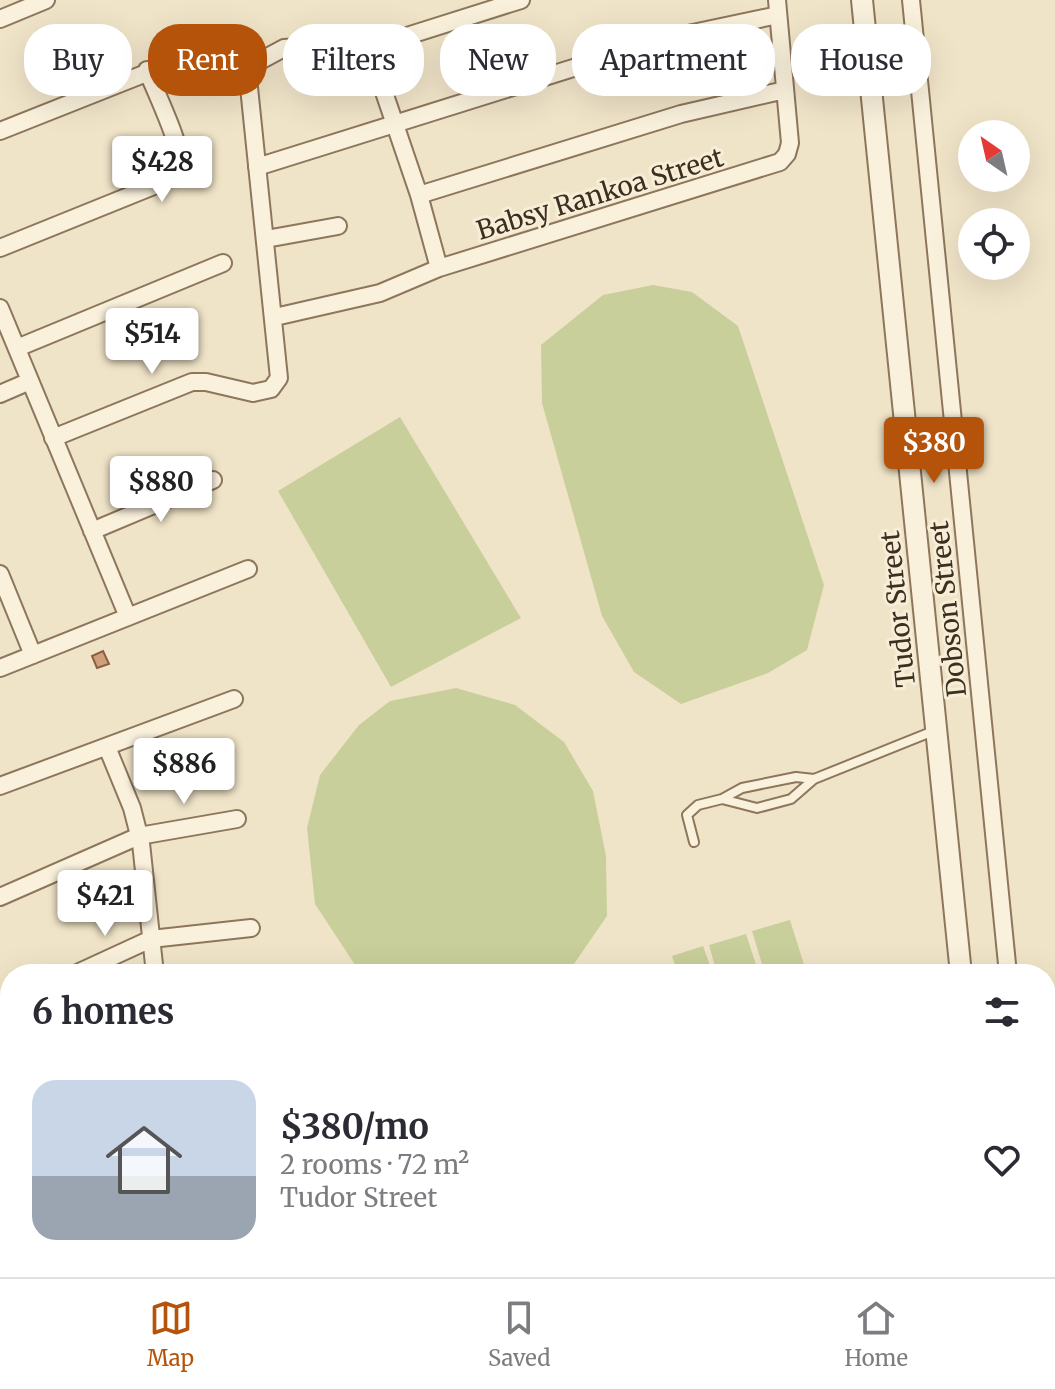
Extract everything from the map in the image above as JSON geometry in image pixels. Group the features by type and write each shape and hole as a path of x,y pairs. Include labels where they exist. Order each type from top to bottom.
{"street":[{"path":"0,19 46,0"},
{"path":"470,16 497,0"},
{"path":"424,31 521,0"},
{"name":"Tudor Street","path":"862,0 960,964"},
{"name":"Dobson Street","path":"911,0 1007,964"},
{"path":"257,167 778,7"},
{"name":"Babsy Rankoa Street","path":"275,317 380,293 439,268 780,162 787,154 790,143 778,7"},
{"path":"0,131 147,70 180,166 177,173 161,183 0,248"},
{"path":"419,195 703,108 785,90"},
{"path":"53,438 192,382 206,382 253,393 271,389 279,378 250,96"},
{"path":"385,96 419,195 439,268"},
{"path":"266,239 338,226"},
{"path":"17,348 223,263"},
{"path":"0,308 128,617"},
{"path":"0,394 30,381"},
{"path":"92,531 213,480"},
{"path":"0,668 248,569"},
{"path":"0,574 33,655"},
{"path":"0,786 234,699"},
{"path":"107,747 139,836 154,964"},
{"path":"0,897 139,836 237,819"},
{"path":"97,964 151,939 251,928"}],"lane":[{"path":"722,799 757,808 791,799 814,779 936,729"},
{"path":"694,842 687,815 698,805 722,799 742,788 796,777 814,779"}],"green space":[{"path":"653,285 692,292 738,326 824,585 807,650 768,673 681,704 634,672 602,616 542,403 541,345 603,295"},
{"path":"400,417 521,618 391,687 278,491"},
{"path":"456,688 515,705 564,742 593,791 606,856 607,916 574,964 354,964 315,904 307,828 320,775 359,725 390,701"},
{"path":"790,920 804,964 762,964 752,931"},
{"path":"746,934 756,964 714,964 709,945"},
{"path":"703,946 709,964 675,964 672,956"}],"building":[{"path":"103,651 109,664 97,668 92,656"}]}
